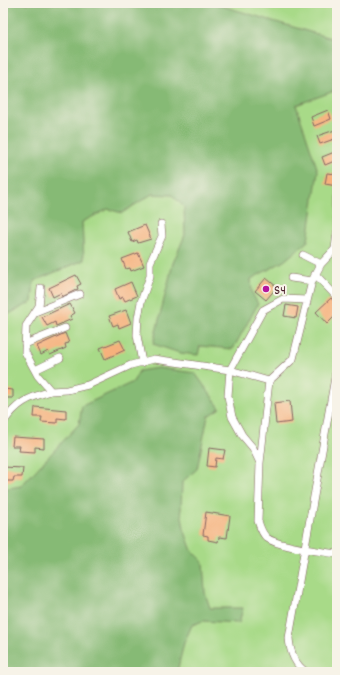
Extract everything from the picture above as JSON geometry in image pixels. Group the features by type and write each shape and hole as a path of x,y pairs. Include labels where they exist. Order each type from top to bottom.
{"lane":[{"path":"142,363 136,335 138,318 141,302 150,276 150,263 162,236 161,224"},
{"path":"337,233 336,249 321,264 312,281 306,300 293,359 269,381 260,463 258,521 260,530 266,538 277,543 337,554"},
{"path":"303,255 321,264"},
{"path":"315,274 337,297"},
{"path":"291,278 312,281"},
{"path":"41,288 39,306 26,326 25,352 35,370 51,391"},
{"path":"35,312 80,294"},
{"path":"260,463 253,448 242,435 232,417 228,396 230,370 263,310 283,299 306,300"},
{"path":"25,344 65,328"},
{"path":"35,370 60,358"},
{"path":"3,423 18,404 26,399 51,391 66,390 88,385 131,366 154,359 230,370 269,381"},
{"path":"306,672 295,662 290,647 289,638 337,366"}],"green space":[{"path":"3,3 212,3 337,40 337,90 296,105 318,171 308,241 284,261 251,279 252,293 258,304 233,349 200,346 198,355 180,353 153,344 173,263 185,235 184,207 172,195 152,194 122,213 108,209 82,222 84,260 34,281 32,302 3,317"},
{"path":"133,3 337,3 337,672 3,672 3,73"},
{"path":"158,368 195,373 220,408 208,416 197,469 182,482 181,510 184,529 192,551 203,562 205,593 210,608 243,608 239,623 203,621 192,625 184,643 177,672 3,672 3,489 21,486 79,424 82,406 133,382 139,371"}],"building":[{"path":"328,110 331,119 314,126 311,117"},
{"path":"335,130 337,138 320,144 317,136"},
{"path":"337,151 337,160 325,165 322,157"},
{"path":"327,173 337,174 337,186 325,184"},
{"path":"145,225 151,239 138,243 137,240 132,242 128,232"},
{"path":"138,253 144,266 131,271 130,268 126,269 122,259"},
{"path":"76,275 81,284 77,286 78,289 62,297 61,293 53,297 49,288"},
{"name":"S4","path":"266,278 277,287 266,300 255,291"},
{"path":"131,282 137,296 125,301 123,297 119,299 115,289"},
{"path":"331,298 337,305 337,314 327,324 316,312"},
{"path":"70,304 75,313 70,316 72,319 56,326 55,322 47,326 42,317"},
{"path":"286,305 298,307 296,318 284,316"},
{"path":"126,310 131,323 119,328 118,324 113,326 109,316"},
{"path":"65,333 69,343 65,344 66,348 50,355 48,351 41,355 37,346"},
{"path":"120,340 125,350 105,359 100,348"},
{"path":"3,389 13,390 13,398 3,398"},
{"path":"290,401 292,422 276,424 274,403"},
{"path":"35,407 66,410 66,419 57,418 57,423 41,422 42,417 34,417"},
{"path":"13,437 44,439 44,448 35,447 35,452 19,451 20,446 12,446"},
{"path":"209,448 225,450 223,459 216,458 215,467 207,466"},
{"path":"3,467 23,468 22,477 14,477 13,481 3,481"},
{"path":"206,512 230,516 227,538 219,537 218,542 208,540 208,536 203,535"}],"place":[{"name":"S4","path":"266,289"}]}
